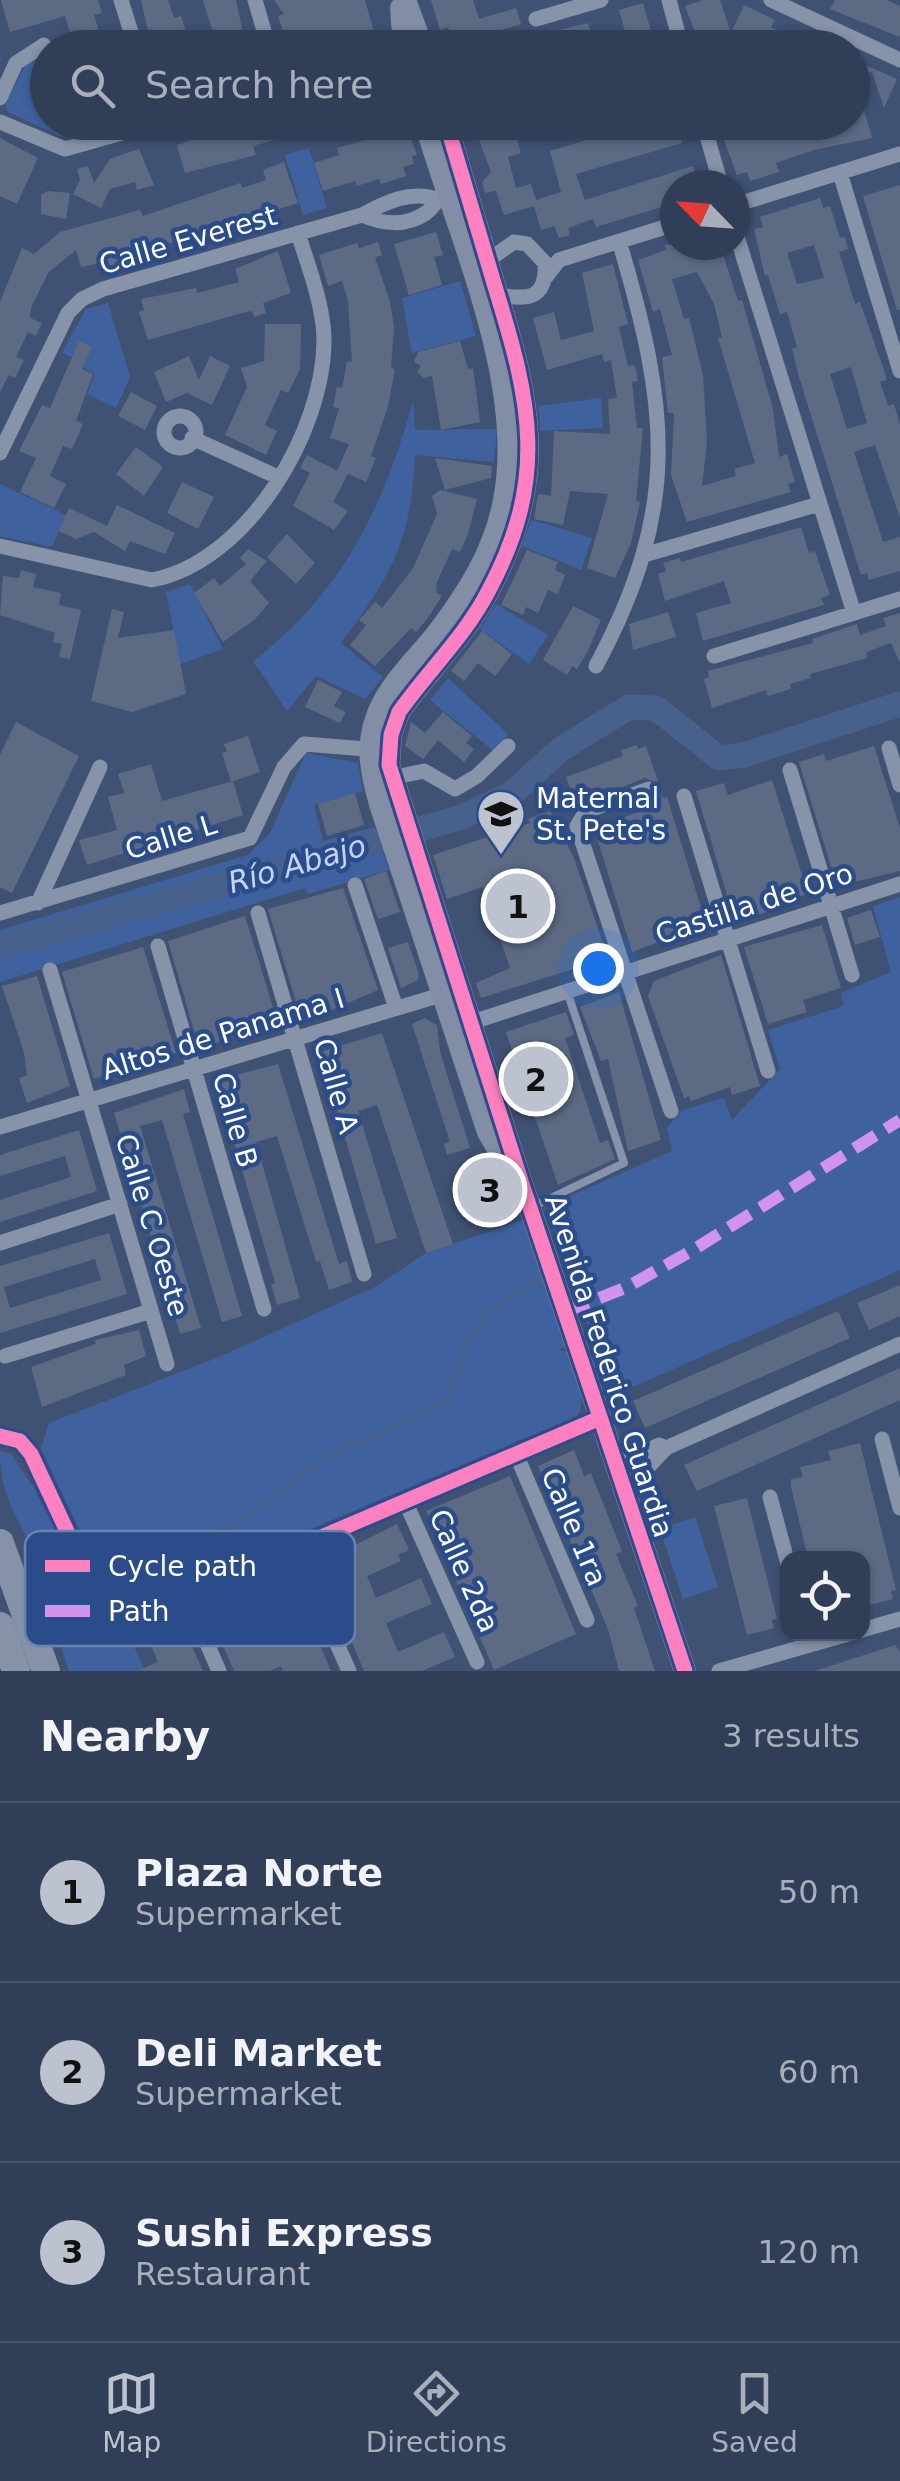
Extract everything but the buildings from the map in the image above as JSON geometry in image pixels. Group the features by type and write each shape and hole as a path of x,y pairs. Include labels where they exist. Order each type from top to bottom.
{"highway":[{"path":"0,1543 25,1613"},
{"path":"0,1626 16,1671"},
{"path":"37,1646 46,1671"}],"street":[{"path":"121,0 130,30"},
{"path":"254,0 263,30"},
{"path":"402,0 404,30"},
{"path":"536,20 601,0"},
{"path":"669,0 677,30"},
{"path":"771,0 836,30"},
{"path":"870,46 900,60"},
{"path":"0,98 16,63 30,54"},
{"path":"0,122 30,134"},
{"path":"43,140 65,149 98,140"},
{"name":"Avenida Federico Guardia","path":"431,140 488,297 507,399 508,524 469,588 384,701 380,750 409,864 451,992 522,1184 685,1671"},
{"name":"Avenida Federico Guardia","path":"447,140 450,195"},
{"path":"708,140 717,170"},
{"path":"750,200 900,154"},
{"path":"840,173 900,371"},
{"name":"Calle Everest","path":"0,453 68,313 82,299 362,215 401,198 450,195"},
{"name":"Calle Everest","path":"362,215 381,223 405,222 450,195"},
{"path":"488,297 532,296 559,260 660,229"},
{"path":"0,546 152,580 174,576 222,546 280,478 314,404 324,337 298,233"},
{"path":"478,265 514,242 559,260"},
{"path":"596,666 624,613 644,554 658,491 659,418 653,364 619,242"},
{"path":"539,252 546,276"},
{"path":"744,260 854,613"},
{"path":"192,438 280,478"},
{"path":"644,554 819,504"},
{"path":"714,656 900,599"},
{"name":"Calle L","path":"0,913 250,838 284,767 304,744 380,750"},
{"path":"390,793 424,771 455,788 477,776 508,746"},
{"path":"889,748 900,785"},
{"path":"38,903 100,768"},
{"path":"790,770 852,975"},
{"path":"649,789 586,811 577,826 671,1111"},
{"path":"684,796 768,1071"},
{"path":"58,860 63,880 81,890"},
{"name":"Castilla de Oro","path":"462,1025 900,884"},
{"path":"355,885 396,1008"},
{"name":"Calle A","path":"258,913 364,1274"},
{"name":"Calle B","path":"158,946 264,1308"},
{"name":"Calle C Oeste","path":"50,970 167,1364"},
{"name":"Altos de Panama I","path":"0,1127 451,992"},
{"path":"0,1243 120,1204"},
{"path":"6,1356 151,1311"},
{"path":"618,1472 659,1445 666,1448 900,1344"},
{"path":"336,1531 600,1418"},
{"path":"0,1436 20,1441 31,1454 67,1531"},
{"path":"882,1440 900,1508"},
{"name":"Calle 1ra","path":"516,1454 587,1620"},
{"path":"770,1497 785,1551"},
{"name":"Calle 2da","path":"405,1501 477,1662"},
{"path":"870,1628 900,1619"},
{"path":"720,1671 740,1667 802,1641"},
{"path":"208,1646 219,1671"},
{"path":"338,1646 349,1671"}],"lane":[{"path":"530,1208 624,1163 567,991"}],"shaded area":[{"path":"30,63 30,122 8,112 5,105"},
{"path":"309,148 327,208 303,215 285,155"},
{"path":"460,281 476,336 412,353 402,298"},
{"path":"108,303 130,377 116,408 87,394 95,374 83,368 91,347 79,341 72,357 62,353 86,309"},
{"path":"601,398 603,428 540,431 539,406"},
{"path":"413,401 415,430 497,429 494,462 415,455 409,511 396,556 374,597 341,643 383,677 365,699 316,676 287,711 253,661 311,607 355,546 388,477"},
{"path":"0,484 66,515 52,547 0,536"},
{"path":"531,520 592,538 581,570 522,546"},
{"path":"190,584 223,649 180,664 166,592"},
{"path":"496,604 548,635 529,664 480,629"},
{"path":"448,678 508,734 494,751 430,700"},
{"path":"306,753 358,763 363,791 314,805 323,841 375,827 389,870 308,894 305,888 0,982 0,930 248,855 270,833"},
{"path":"900,897 900,1270 612,1396 548,1214 561,1200 672,1151 667,1127 683,1110 724,1098 732,1120 780,1069 768,1030 844,1006 841,993 891,972 873,906"},
{"path":"526,1219 567,1346 559,1350 567,1352 579,1384 581,1401 577,1416 307,1531 80,1531 41,1449 49,1423 219,1357 377,1286 426,1253"},
{"path":"0,1451 11,1454 56,1531 25,1531 25,1534 8,1498"},
{"path":"695,1517 718,1587 683,1599 660,1529"},
{"path":"61,1646 134,1646 145,1671 69,1671"}],"waterway":[{"name":"Río Abajo","path":"0,947 459,818 510,795 561,749 629,707 656,708 719,758 744,755 900,704"},
{"path":"218,1531 231,1527 345,1444 371,1440 448,1398 469,1335 490,1310 543,1278"}],"marked path":[{"path":"565,1312 627,1287 693,1250 900,1120"}],"cycle path":[{"path":"451,140 518,369 528,441 526,476 508,550 480,606 399,712 391,735 389,765 522,1184 685,1671"},
{"path":"335,1531 600,1418"},
{"path":"0,1436 20,1441 31,1454 67,1531"}],"place":[{"name":"Maternal St. Pete's","path":"501,856"},
{"name":"Plaza Norte","path":"518,906"},
{"name":"Deli Market","path":"536,1079"},
{"name":"Sushi Express","path":"490,1190"}]}
